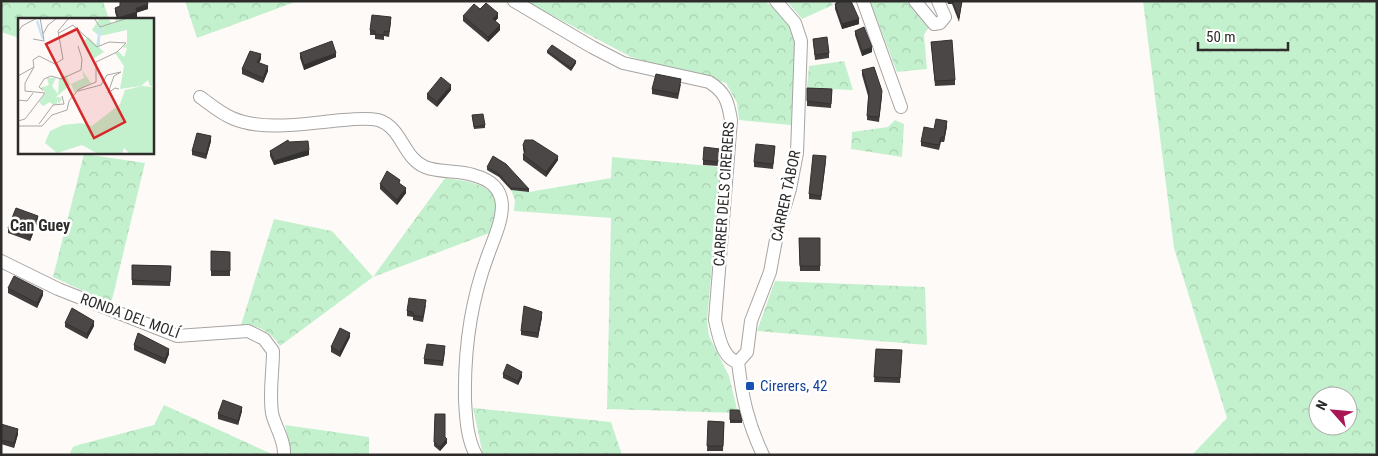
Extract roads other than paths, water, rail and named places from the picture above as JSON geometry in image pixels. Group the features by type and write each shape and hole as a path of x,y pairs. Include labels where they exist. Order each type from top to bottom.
{"street":[{"name":"CARRER DELS CIRERERS","path":"514,1 592,47 623,62 709,82 721,89 728,102 731,120 715,320 720,341 731,360 738,362"},
{"name":"CARRER TÀBOR","path":"738,362 747,352 751,321 770,272 778,229 790,189 797,153 801,41 795,23 776,1"},
{"path":"864,1 901,107"},
{"path":"915,1 934,24 940,23 945,16 938,1"},
{"path":"200,97 233,118 257,123 308,124 364,119 380,121 395,132 412,159 424,167 436,171 474,175 491,183 503,198 502,217 475,294 465,354 466,413 472,448 476,455"},
{"name":"RONDA DEL MOLÍ","path":"1,260 58,289 177,336 248,331 264,339 273,350 270,398 273,416 284,448 284,455"},
{"path":"738,362 744,407 750,427 763,455"}],"place":[{"name":"Cirerers, 42","path":"750,386"}],"district":[{"name":"Can Guey","path":"40,225"}]}
